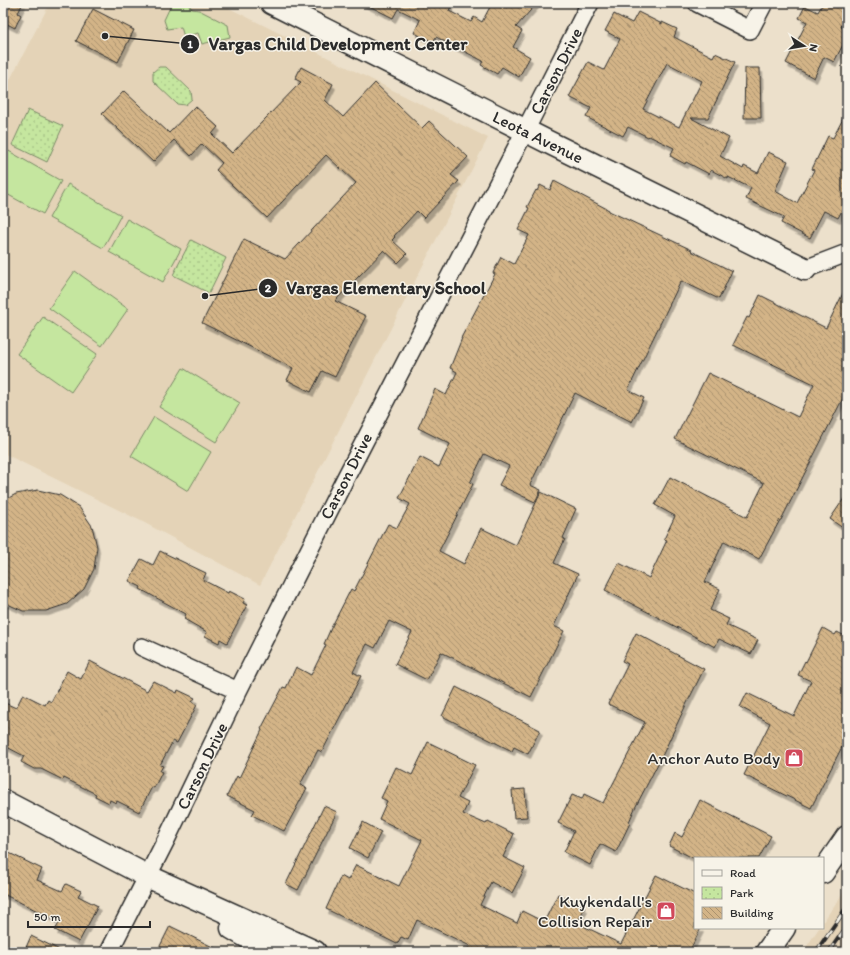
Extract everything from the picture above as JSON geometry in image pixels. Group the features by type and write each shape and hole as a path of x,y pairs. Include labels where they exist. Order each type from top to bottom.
{"street":[{"name":"Leota Avenue","path":"272,3 525,131 805,269"},
{"name":"Carson Drive","path":"109,952 344,479 590,3"},
{"path":"698,3 750,30 764,3"},
{"path":"805,269 847,253"},
{"path":"142,647 238,691"},
{"path":"3,801 147,876 315,952"},
{"path":"824,871 847,837"},
{"path":"147,876 272,952"},
{"path":"767,952 783,929"}],"shaded area":[{"path":"50,3 219,3 488,138 260,585 141,521 3,453 3,93"},
{"path":"847,887 847,952 803,952 818,929 824,929 824,921"}],"green space":[{"path":"172,3 185,3 192,9 199,10 228,25 230,37 202,44 198,33 184,37 181,27 167,29 164,20"},
{"path":"159,67 166,67 191,91 192,99 185,105 177,104 153,81 153,72"},
{"path":"28,110 63,126 47,162 12,145"},
{"path":"7,150 61,181 43,214 3,192 3,158"},
{"path":"68,184 121,215 103,248 49,218"},
{"path":"127,219 181,249 163,282 109,252"},
{"path":"191,240 226,258 209,293 173,275"},
{"path":"75,271 128,309 102,346 49,308"},
{"path":"43,317 97,354 71,392 17,354"},
{"path":"183,368 240,403 216,442 159,407"},
{"path":"154,417 211,452 188,491 131,456"}],"building":[{"path":"3,3 23,3 18,13 21,15 15,28 3,22"},
{"path":"363,3 452,3 449,11 471,22 474,17 482,22 492,3 537,3 516,27 522,31 513,47 530,57 519,77 502,67 497,74 481,65 483,61 436,37 433,42 414,33 420,20 398,9 393,18"},
{"path":"823,3 840,3 847,6 847,14 841,27 847,30 847,37 834,62 824,57 814,78 786,63 807,22 799,18 805,6 818,12"},
{"path":"93,9 134,30 118,62 76,41"},
{"path":"638,12 662,24 662,22 677,29 674,37 713,57 715,53 735,62 708,118 691,118 729,138 720,156 743,169 744,166 758,173 768,152 788,161 775,191 797,203 814,170 812,169 828,136 833,138 847,111 847,201 838,218 824,211 810,238 781,223 784,217 746,199 751,188 728,177 728,179 711,170 709,174 686,162 685,164 670,156 674,148 649,136 648,137 628,127 623,136 586,117 591,108 569,97 588,62 604,70 620,39 605,31 614,14 632,23","holes":["667,63 702,81 679,127 643,109"]},
{"path":"301,67 333,84 325,100 343,117 375,83 422,128 429,121 468,157 451,175 459,181 424,218 417,211 394,236 395,237 392,240 407,254 398,263 384,250 335,301 366,316 335,377 322,371 311,392 287,380 293,368 202,323 244,239 285,259 356,183 326,155 267,218 216,170 222,163 202,144 191,156 174,140 153,162 102,114 124,91 169,133 195,106 218,127 212,134 232,153 301,82 295,79"},
{"path":"745,68 760,68 761,118 744,118"},
{"path":"554,181 609,211 692,250 691,251 732,271 719,299 681,281 628,390 644,398 632,422 575,393 530,485 541,490 535,502 499,485 509,466 484,454 470,483 473,484 439,551 464,564 481,528 516,545 541,492 576,509 554,563 578,574 554,626 564,631 531,697 441,652 427,680 395,664 412,632 389,621 375,648 367,644 353,672 361,676 322,752 318,750 300,785 307,788 284,831 252,815 255,810 227,796 237,776 239,778 262,730 261,729 283,687 286,688 296,667 311,675 326,645 324,644 331,628 351,589 354,591 388,524 397,528 410,504 399,498 420,457 439,467 450,444 418,428 435,389 446,395 457,372 450,368 461,338 495,274 493,273 501,257 514,264 529,235 518,230 529,208 527,207 536,190 537,191 540,185 550,190"},
{"path":"847,285 847,400 843,398 781,520 759,559 724,541 705,582 720,589 710,610 729,619 726,625 758,640 751,654 719,639 715,647 605,590 619,563 649,578 667,540 664,539 675,516 655,505 670,477 747,517 764,483 675,439 708,373 798,417 814,384 733,345 747,317 749,318 760,295 826,328"},
{"path":"38,490 60,495 79,507 92,526 97,547 94,569 84,589 67,604 46,611 23,611 3,602 3,501 16,494"},
{"path":"847,494 847,531 830,519"},
{"path":"160,551 206,573 203,580 228,593 229,591 245,599 243,603 247,605 227,643 220,639 219,643 205,636 207,632 184,619 186,614 140,589 141,587 129,581 141,559 153,565"},
{"path":"823,628 835,635 837,632 847,637 847,737 811,808 744,775 770,723 740,707 747,693 794,716 811,681 798,675"},
{"path":"636,633 704,669 635,808 629,822 630,823 616,852 600,844 590,865 564,852 574,831 558,823 572,795 582,799 584,794 603,803 645,722 608,704 628,664 622,661"},
{"path":"90,661 147,691 153,681 177,693 178,690 195,698 192,702 197,705 177,743 173,741 160,765 163,766 160,771 162,772 139,812 117,801 116,803 110,800 109,803 95,796 96,794 64,778 63,780 41,769 34,769 21,762 24,756 3,745 3,702 16,708 23,694 45,705 48,700 51,702 67,671 81,679"},
{"path":"456,687 540,730 528,754 514,747 512,751 442,716"},
{"path":"428,742 475,765 458,798 468,803 463,814 486,824 488,821 514,834 503,857 525,868 512,893 491,882 480,905 517,923 522,911 544,922 558,894 585,907 577,923 621,944 656,875 694,894 694,929 700,929 689,952 467,952 470,946 417,920 408,940 401,937 397,944 326,909 341,876 348,880 356,865 399,886 422,840 379,819 387,801 381,798 396,767 412,775"},
{"path":"525,789 527,817 514,818 512,790"},
{"path":"700,800 771,836 760,857 694,858 669,846 675,833 682,837"},
{"path":"324,806 337,812 298,890 286,884"},
{"path":"363,822 381,832 368,858 350,848"},
{"path":"3,850 42,869 37,880 62,891 66,884 81,891 78,896 98,906 79,942 55,930 60,922 3,894"},
{"path":"170,926 223,952 157,952"},
{"path":"31,936 64,952 24,952"}],"railway":[{"path":"816,952 847,907"},
{"path":"829,952 847,926"}],"place":[{"name":"Vargas Child Development Center","path":"105,36"},
{"name":"Vargas Elementary School","path":"205,296"},
{"name":"Anchor Auto Body","path":"794,758"},
{"name":"Kuykendall's Collision Repair","path":"666,911"}]}
